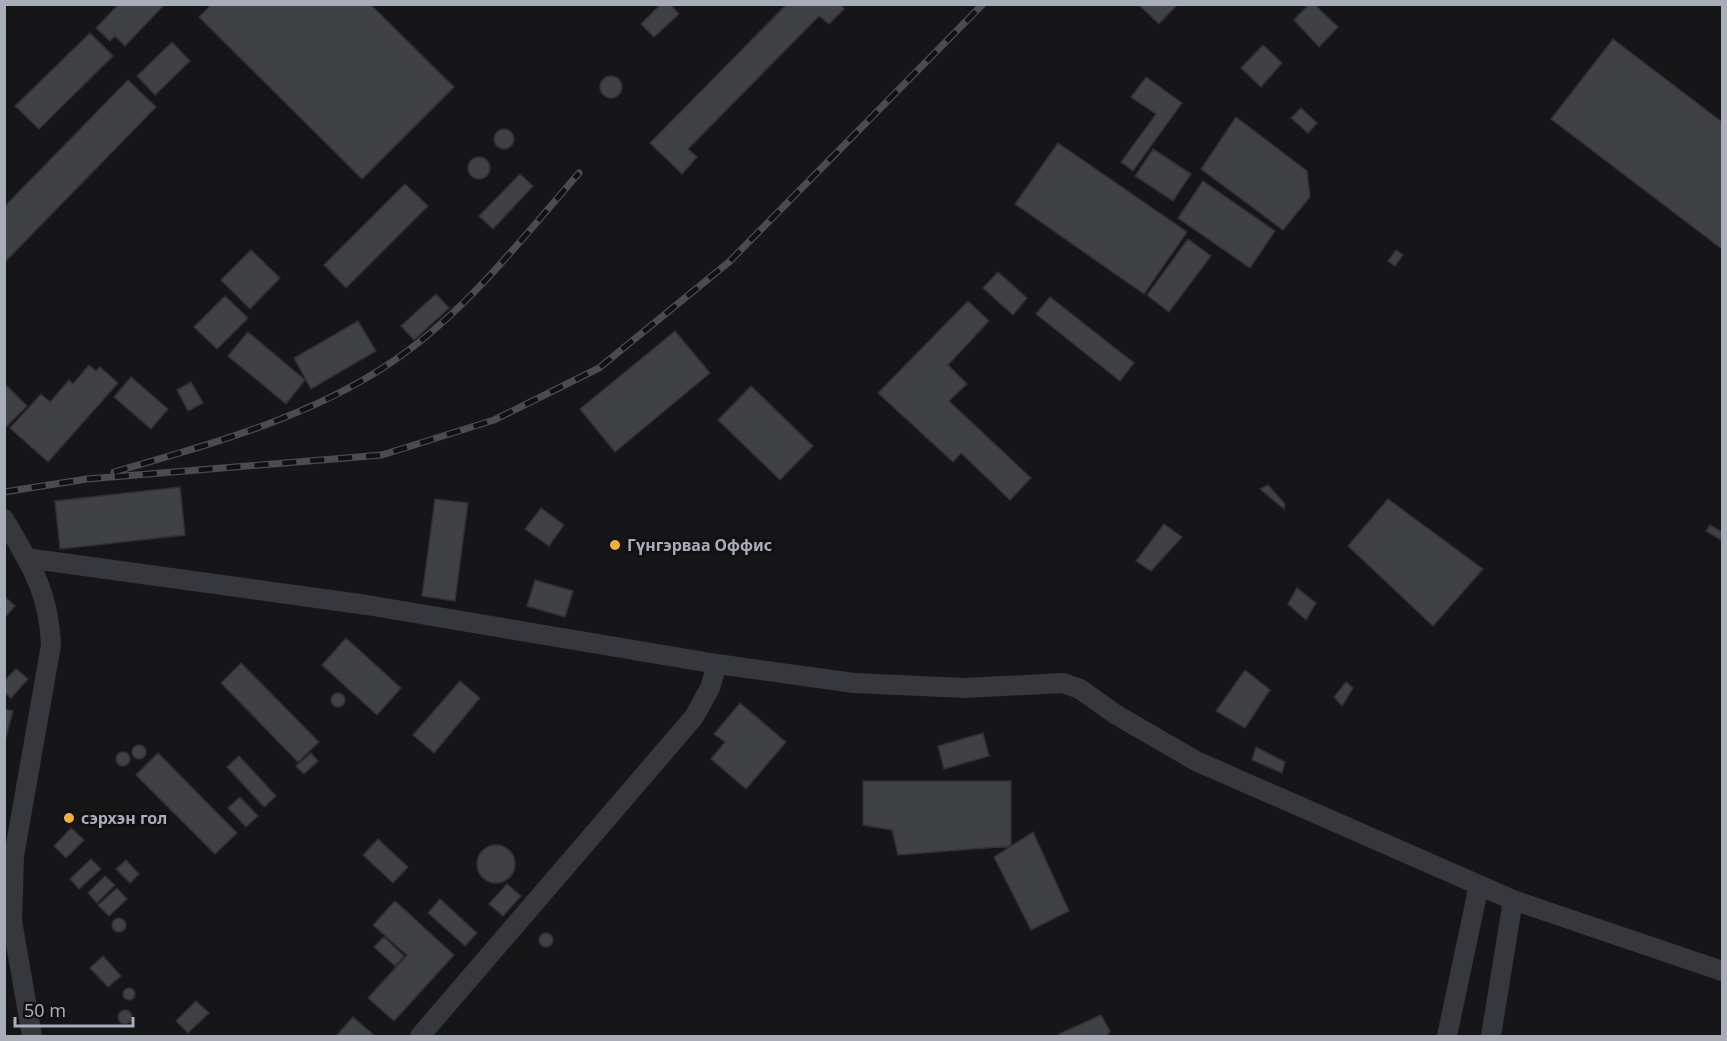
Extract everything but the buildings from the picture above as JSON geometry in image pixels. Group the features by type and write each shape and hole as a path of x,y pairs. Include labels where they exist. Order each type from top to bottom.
{"street":[{"path":"4,519 42,587 50,615 51,645 14,856 12,921 32,1036"},
{"path":"26,558 367,605 717,663 854,683 965,688 1063,683 1080,689 1114,714 1196,761 1513,900 1722,971"},
{"path":"420,1036 694,717 706,696 717,663"},
{"path":"1447,1036 1479,885"},
{"path":"1491,1036 1513,900"}],"railway":[{"path":"4,492 87,479 382,455 494,420 599,368 729,262 983,4"},
{"path":"114,472 266,425 339,393 373,374 406,352 454,312 497,267 579,173"}],"place":[{"name":"Гүнгэрваа Оффис","path":"615,545"},
{"name":"сэрхэн гол","path":"69,818"}]}
